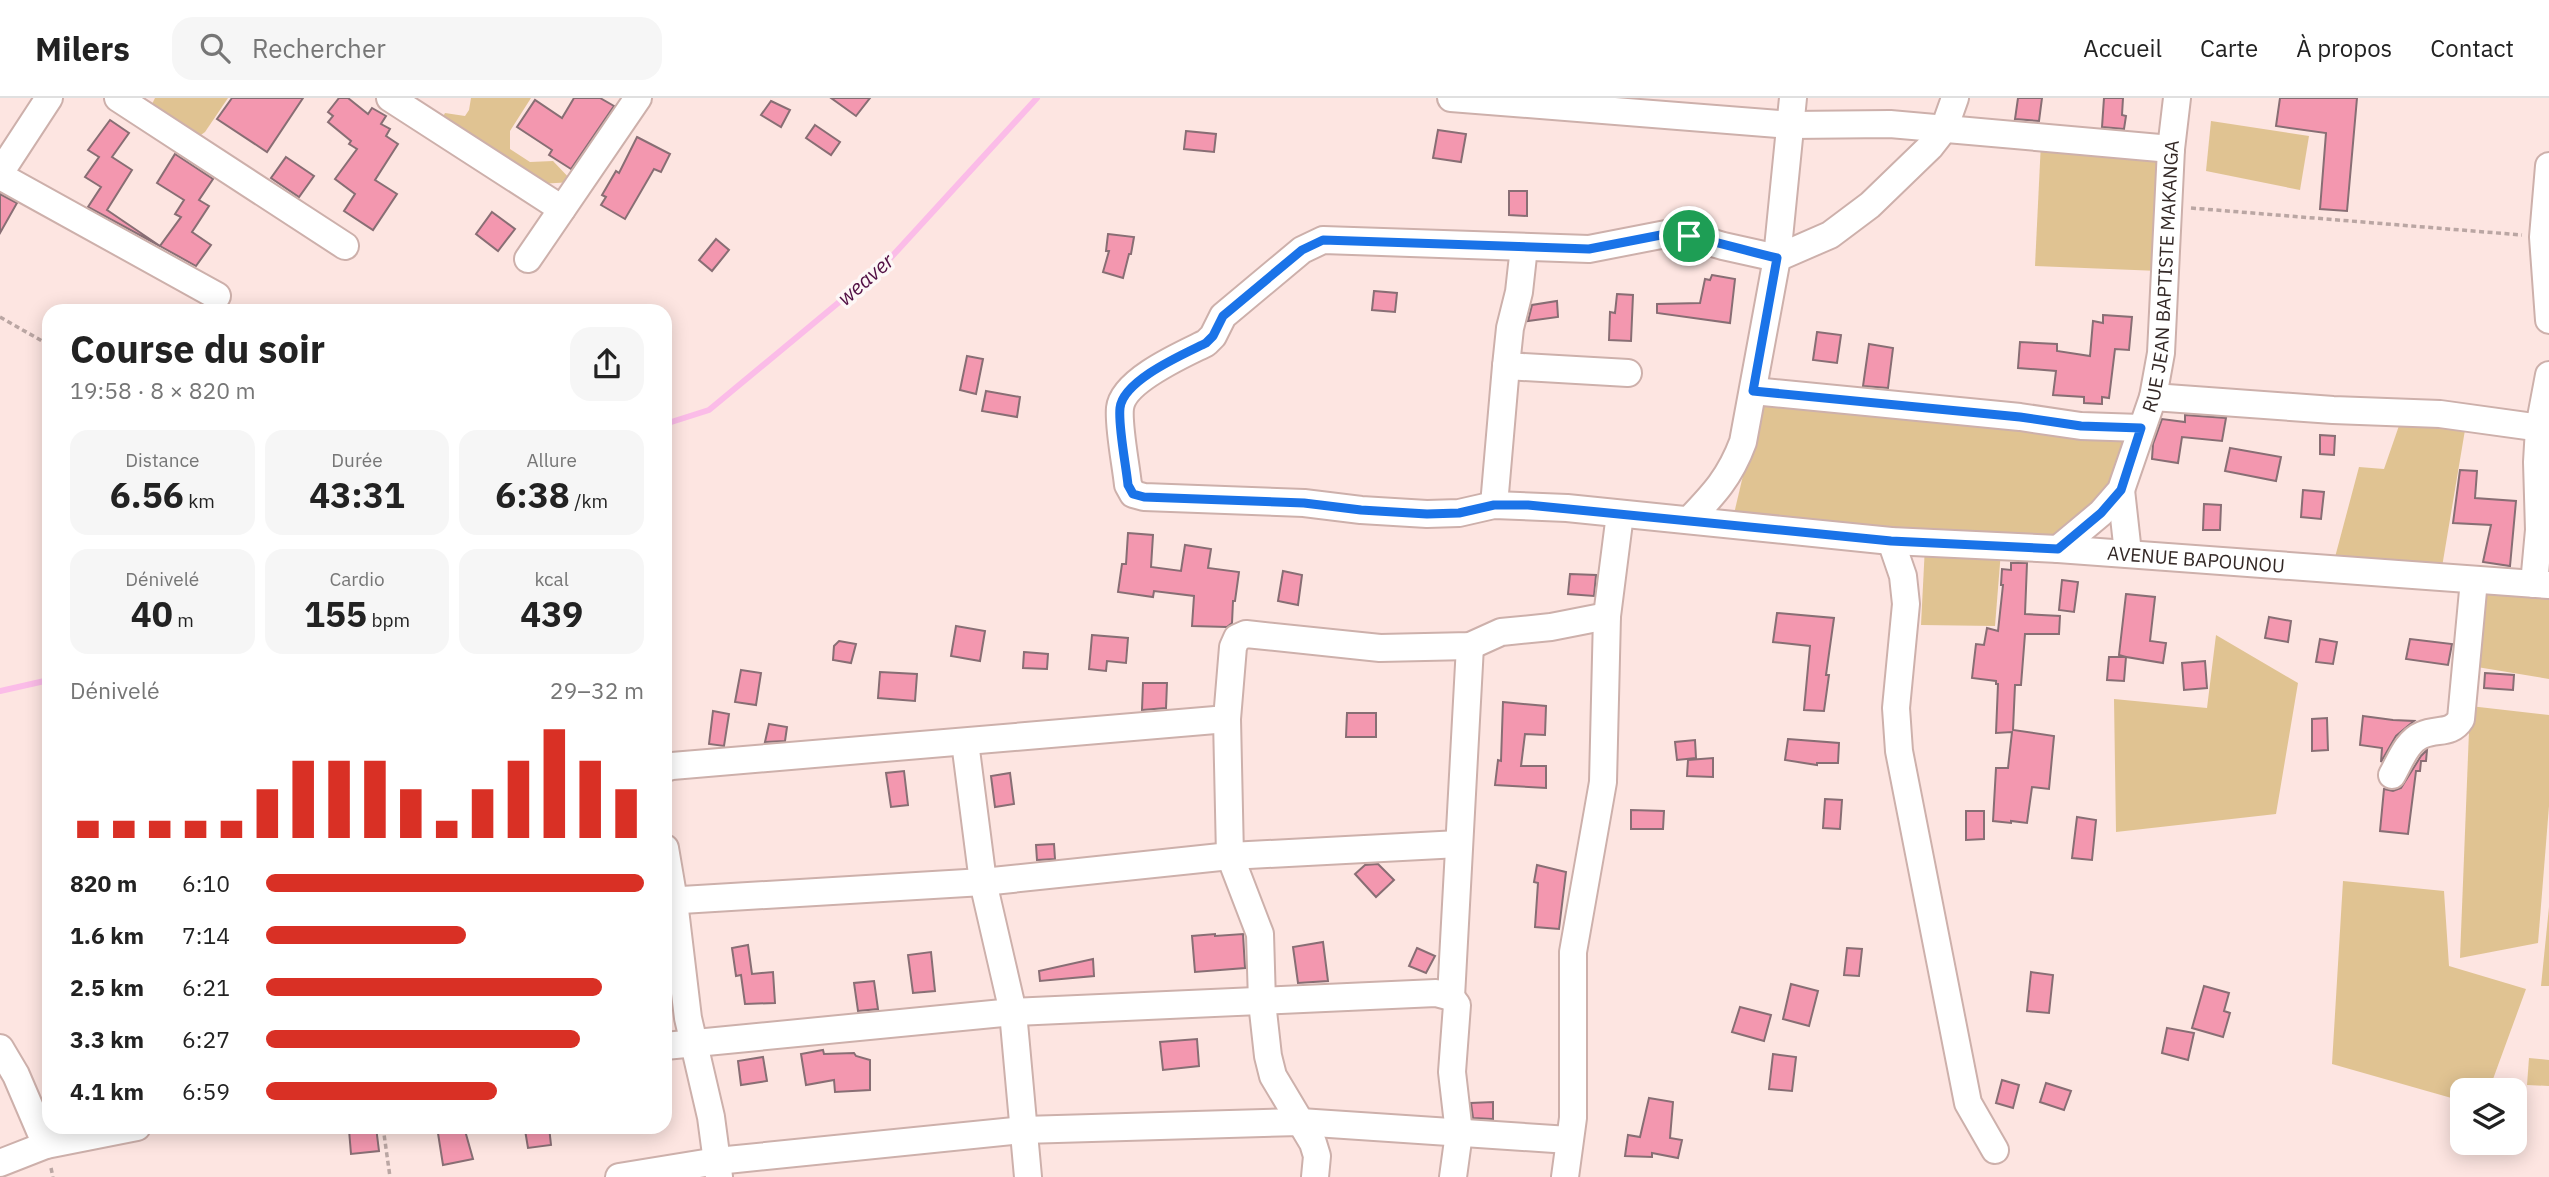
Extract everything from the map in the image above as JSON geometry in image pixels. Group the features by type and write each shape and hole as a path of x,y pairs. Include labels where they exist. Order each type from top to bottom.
{"street":[{"path":"49,98 0,175 217,296"},
{"path":"118,98 345,246"},
{"path":"390,98 562,209"},
{"path":"528,259 638,98"},
{"path":"1451,98 1791,125 1890,124 2171,149"},
{"path":"1689,520 1720,488 1734,466 1743,442 1777,258 1793,98"},
{"path":"1494,505 1510,328 1519,292 1524,247 1589,249 1666,234 1689,236 1777,258 1830,235 1903,174 1944,129 1955,98"},
{"name":"RUE JEAN BAPTISTE MAKANGA","path":"2058,549 2101,513 2121,490 2153,397 2161,353 2171,149 2177,98"},
{"path":"2549,166 2543,237 2549,320"},
{"name":"AVENUE BAPOUNOU","path":"1524,247 1323,240 1302,250 1223,316 1213,336 1206,343 1163,365 1131,389 1120,406 1128,485 1133,494 1144,497 1304,503 1414,514 1459,513 1494,505 1567,508 1891,541 2128,553 2542,584"},
{"path":"1506,366 1628,373"},
{"path":"2542,584 2537,462 2544,428 2549,375"},
{"path":"1753,391 2020,417 2081,426 2141,428"},
{"path":"2153,397 2333,410 2440,414 2544,428"},
{"path":"2121,490 2128,553"},
{"path":"1565,1177 1573,1118 1573,952 1603,782 1607,616 1619,514"},
{"path":"1891,541 1903,576 1906,604 1896,708 1899,751 1968,1103 1995,1150"},
{"path":"2392,775 2410,743 2422,734 2451,730 2462,719 2474,580"},
{"path":"1315,1177 1317,1156 1313,1143 1273,1076 1262,1002 1260,934 1230,856 1227,719 1233,647 1237,638 1246,634 1380,648 1470,646 1501,632 1550,627 1607,616"},
{"path":"1451,997 1470,646"},
{"path":"672,766 1227,719"},
{"path":"965,741 983,882 1013,1012 1028,1177"},
{"path":"672,901 983,882 1230,856 1459,844"},
{"path":"672,919 688,1018 711,1117 718,1169"},
{"path":"672,1045 1013,1012 1436,993 1451,997 1457,1005 1452,1072 1459,1133 1453,1177"},
{"path":"0,1048 16,1075 46,1145"},
{"path":"619,1177 718,1169 1023,1130 1300,1122 1569,1140"},
{"path":"0,1163 46,1145 102,1134"}],"path":[{"path":"2168,206 2543,237"},
{"path":"0,317 42,341"},
{"path":"384,1134 390,1177"}],"shaded area":[{"path":"155,98 228,98 205,132 194,140 147,114"},
{"path":"471,98 531,98 510,131 510,149 530,162 553,161 573,182 539,184 440,122 445,113 465,116"},
{"path":"2211,121 2309,136 2300,190 2206,171"},
{"path":"2041,142 2162,159 2159,271 2035,266"},
{"path":"1761,399 2131,434 2105,502 2056,542 1733,518"},
{"path":"2402,417 2466,424 2442,567 2334,561 2359,467 2384,469"},
{"path":"1925,546 2001,551 1995,626 1921,625"},
{"path":"2487,590 2549,591 2549,679 2477,667"},
{"path":"2216,635 2298,683 2276,814 2116,832 2114,699 2207,708"},
{"path":"2470,706 2549,715 2549,806 2538,943 2460,958"},
{"path":"2343,881 2444,891 2449,966 2526,989 2493,1078 2450,1078 2450,1098 2332,1064"},
{"path":"2549,907 2549,986 2541,986"},
{"path":"2529,1058 2549,1060 2549,1086 2527,1085"}],"building":[{"path":"232,98 303,98 267,152 217,119"},
{"path":"339,98 348,98 368,114 372,108 386,116 381,124 390,129 386,136 398,144 375,180 397,194 373,230 344,211 355,194 335,179 357,149 328,122 333,116 328,112"},
{"path":"574,98 600,98 614,106 571,169 549,155 552,150 517,127 535,100 562,118"},
{"path":"831,98 870,98 856,116"},
{"path":"2018,98 2042,98 2039,121 2015,119"},
{"path":"2104,98 2123,98 2122,115 2126,116 2124,129 2102,127"},
{"path":"2280,98 2357,98 2347,211 2320,209 2326,133 2276,126"},
{"path":"771,101 790,110 781,127 761,115"},
{"path":"110,120 129,133 112,157 132,170 107,210 160,246 88,207 101,187 85,177 99,157 88,150"},
{"path":"815,125 840,142 831,155 806,138"},
{"path":"1438,130 1466,134 1461,162 1433,158"},
{"path":"1186,131 1216,134 1214,152 1184,149"},
{"path":"637,137 670,154 661,172 654,169 625,219 601,205 606,197 602,195 616,171 619,173"},
{"path":"175,154 213,179 199,200 209,206 192,232 211,245 196,266 160,246 181,217 175,214 184,200 157,183"},
{"path":"286,157 314,176 299,197 271,178"},
{"path":"1509,191 1527,191 1527,216 1509,215"},
{"path":"0,194 17,203 0,233"},
{"path":"492,212 515,229 498,251 476,234"},
{"path":"1108,234 1134,237 1123,278 1103,272 1109,251 1106,251"},
{"path":"716,239 729,250 712,271 699,260"},
{"path":"1712,275 1735,279 1730,323 1657,313 1657,304 1700,303 1705,279 1710,280"},
{"path":"1374,291 1397,293 1395,312 1372,310"},
{"path":"1617,294 1633,295 1631,341 1609,340 1610,312 1615,313"},
{"path":"1557,301 1558,317 1528,321 1532,305"},
{"path":"2103,315 2132,317 2129,350 2115,349 2109,398 2102,397 2102,404 2084,403 2084,397 2053,395 2056,371 2018,368 2020,342 2057,344 2057,351 2090,356 2093,321 2103,323"},
{"path":"1817,332 1841,335 1837,363 1813,360"},
{"path":"1869,344 1893,348 1888,388 1863,386"},
{"path":"967,356 983,359 976,394 960,390"},
{"path":"986,391 1020,397 1017,417 982,411"},
{"path":"2185,415 2226,418 2222,441 2182,437 2178,463 2152,459 2153,444 2162,419 2185,422"},
{"path":"2320,435 2335,436 2334,455 2320,454"},
{"path":"2230,448 2281,457 2276,481 2225,471"},
{"path":"2460,470 2477,471 2475,498 2516,501 2510,566 2483,562 2491,525 2453,523"},
{"path":"2303,490 2324,492 2321,519 2301,517"},
{"path":"2204,504 2221,505 2220,530 2203,530"},
{"path":"1128,533 1153,535 1151,567 1181,571 1185,545 1211,549 1208,568 1239,572 1232,623 1227,627 1192,626 1194,596 1154,591 1153,597 1118,592 1122,564 1126,564"},
{"path":"2011,563 2027,563 2025,614 2060,616 2059,634 2025,634 2021,685 2015,685 2013,730 2054,736 2049,789 2032,787 2027,823 1993,821 1996,768 2008,768 2012,732 1996,733 1996,681 1972,678 1976,644 1984,645 1987,628 1998,631 2002,569 2011,570"},
{"path":"1283,571 1302,575 1298,605 1278,601"},
{"path":"1570,574 1596,575 1594,596 1568,594"},
{"path":"2062,580 2078,582 2074,612 2059,610"},
{"path":"2126,594 2155,597 2150,641 2166,643 2163,663 2119,655"},
{"path":"1777,613 1834,618 1824,711 1804,710 1810,646 1773,642"},
{"path":"2269,617 2291,621 2288,642 2265,638"},
{"path":"956,626 985,631 980,661 951,656"},
{"path":"1092,635 1128,638 1126,663 1107,661 1106,671 1089,669"},
{"path":"2320,639 2337,642 2333,664 2316,662"},
{"path":"2410,639 2452,644 2448,665 2406,659"},
{"path":"839,641 856,644 851,663 833,660 834,646"},
{"path":"1024,652 1048,654 1047,669 1023,668"},
{"path":"2109,657 2126,657 2124,681 2107,680"},
{"path":"2205,661 2207,688 2184,690 2182,663"},
{"path":"741,670 761,673 756,705 735,702"},
{"path":"880,672 917,674 915,701 878,698"},
{"path":"2485,673 2514,675 2513,690 2484,688"},
{"path":"1143,683 1167,683 1166,708 1142,710"},
{"path":"1503,702 1546,706 1545,735 1525,734 1521,766 1546,766 1546,788 1495,785 1498,760 1501,761"},
{"path":"713,711 729,714 724,746 709,744"},
{"path":"1347,713 1376,713 1376,737 1346,737"},
{"path":"2363,716 2414,721 2396,736 2381,762 2382,748 2360,745"},
{"path":"2327,718 2328,750 2312,751 2312,719"},
{"path":"769,724 787,727 785,741 765,742"},
{"path":"1788,739 1839,743 1838,763 1817,765 1785,760"},
{"path":"1695,740 1696,758 1677,760 1675,742"},
{"path":"2427,750 2426,761 2421,761 2420,771 2416,771 2408,834 2380,831 2384,789 2393,791 2401,788"},
{"path":"1713,758 1713,777 1687,776 1688,760"},
{"path":"904,771 908,805 891,807 886,773"},
{"path":"1010,773 1014,804 995,807 991,776"},
{"path":"1825,799 1842,800 1840,829 1823,828"},
{"path":"1631,810 1664,811 1663,829 1631,829"},
{"path":"1966,811 1984,811 1984,839 1966,840"},
{"path":"2077,817 2096,820 2092,860 2072,858"},
{"path":"1054,844 1055,859 1037,860 1036,845"},
{"path":"1378,864 1394,880 1376,897 1355,874 1365,865"},
{"path":"1537,865 1566,872 1559,929 1535,927 1538,883 1534,882"},
{"path":"1243,934 1245,968 1195,972 1192,936"},
{"path":"1323,942 1328,981 1298,983 1293,947"},
{"path":"748,945 752,974 773,972 775,1003 745,1004 741,975 736,976 732,948"},
{"path":"1417,948 1435,956 1426,973 1409,966"},
{"path":"1847,948 1862,949 1859,976 1844,975"},
{"path":"931,952 935,991 913,993 908,955"},
{"path":"1093,959 1094,976 1040,981 1039,971"},
{"path":"2031,972 2053,975 2049,1013 2027,1011"},
{"path":"874,981 878,1009 858,1011 854,983"},
{"path":"1791,984 1818,991 1809,1026 1783,1019"},
{"path":"2204,986 2229,993 2224,1011 2230,1013 2223,1037 2192,1028"},
{"path":"1740,1007 1771,1015 1764,1041 1732,1032"},
{"path":"2167,1028 2194,1033 2188,1060 2162,1053"},
{"path":"1197,1039 1199,1066 1163,1070 1160,1042"},
{"path":"823,1050 824,1054 854,1053 870,1060 870,1090 835,1092 834,1080 806,1085 801,1054"},
{"path":"1773,1054 1796,1057 1792,1091 1769,1089"},
{"path":"763,1057 767,1081 741,1085 738,1061"},
{"path":"2002,1080 2019,1085 2013,1108 1996,1103"},
{"path":"2046,1083 2071,1091 2064,1110 2040,1102"},
{"path":"1649,1098 1673,1102 1670,1138 1682,1140 1678,1158 1652,1153 1652,1157 1625,1156 1628,1135 1640,1137"},
{"path":"1493,1102 1493,1119 1473,1118 1471,1103"},
{"path":"349,1134 377,1134 379,1151 351,1154"},
{"path":"438,1134 466,1134 473,1159 443,1165"},
{"path":"526,1134 550,1134 551,1145 528,1148"}],"waterway":[{"name":"weaver","path":"672,422 709,410 885,264 1037,98"},
{"name":"weaver","path":"0,691 42,682"}],"route":[{"path":"1666,234 1689,236 1777,258 1753,391 2020,417 2081,426 2141,428 2121,490 2112,503 2058,549 1891,541 1528,505 1494,505 1459,513 1427,514 1304,503 1144,497 1133,494 1128,485 1120,406 1131,389 1153,371 1206,343 1213,336 1223,316 1302,250 1323,240 1589,249 1666,234"}]}
